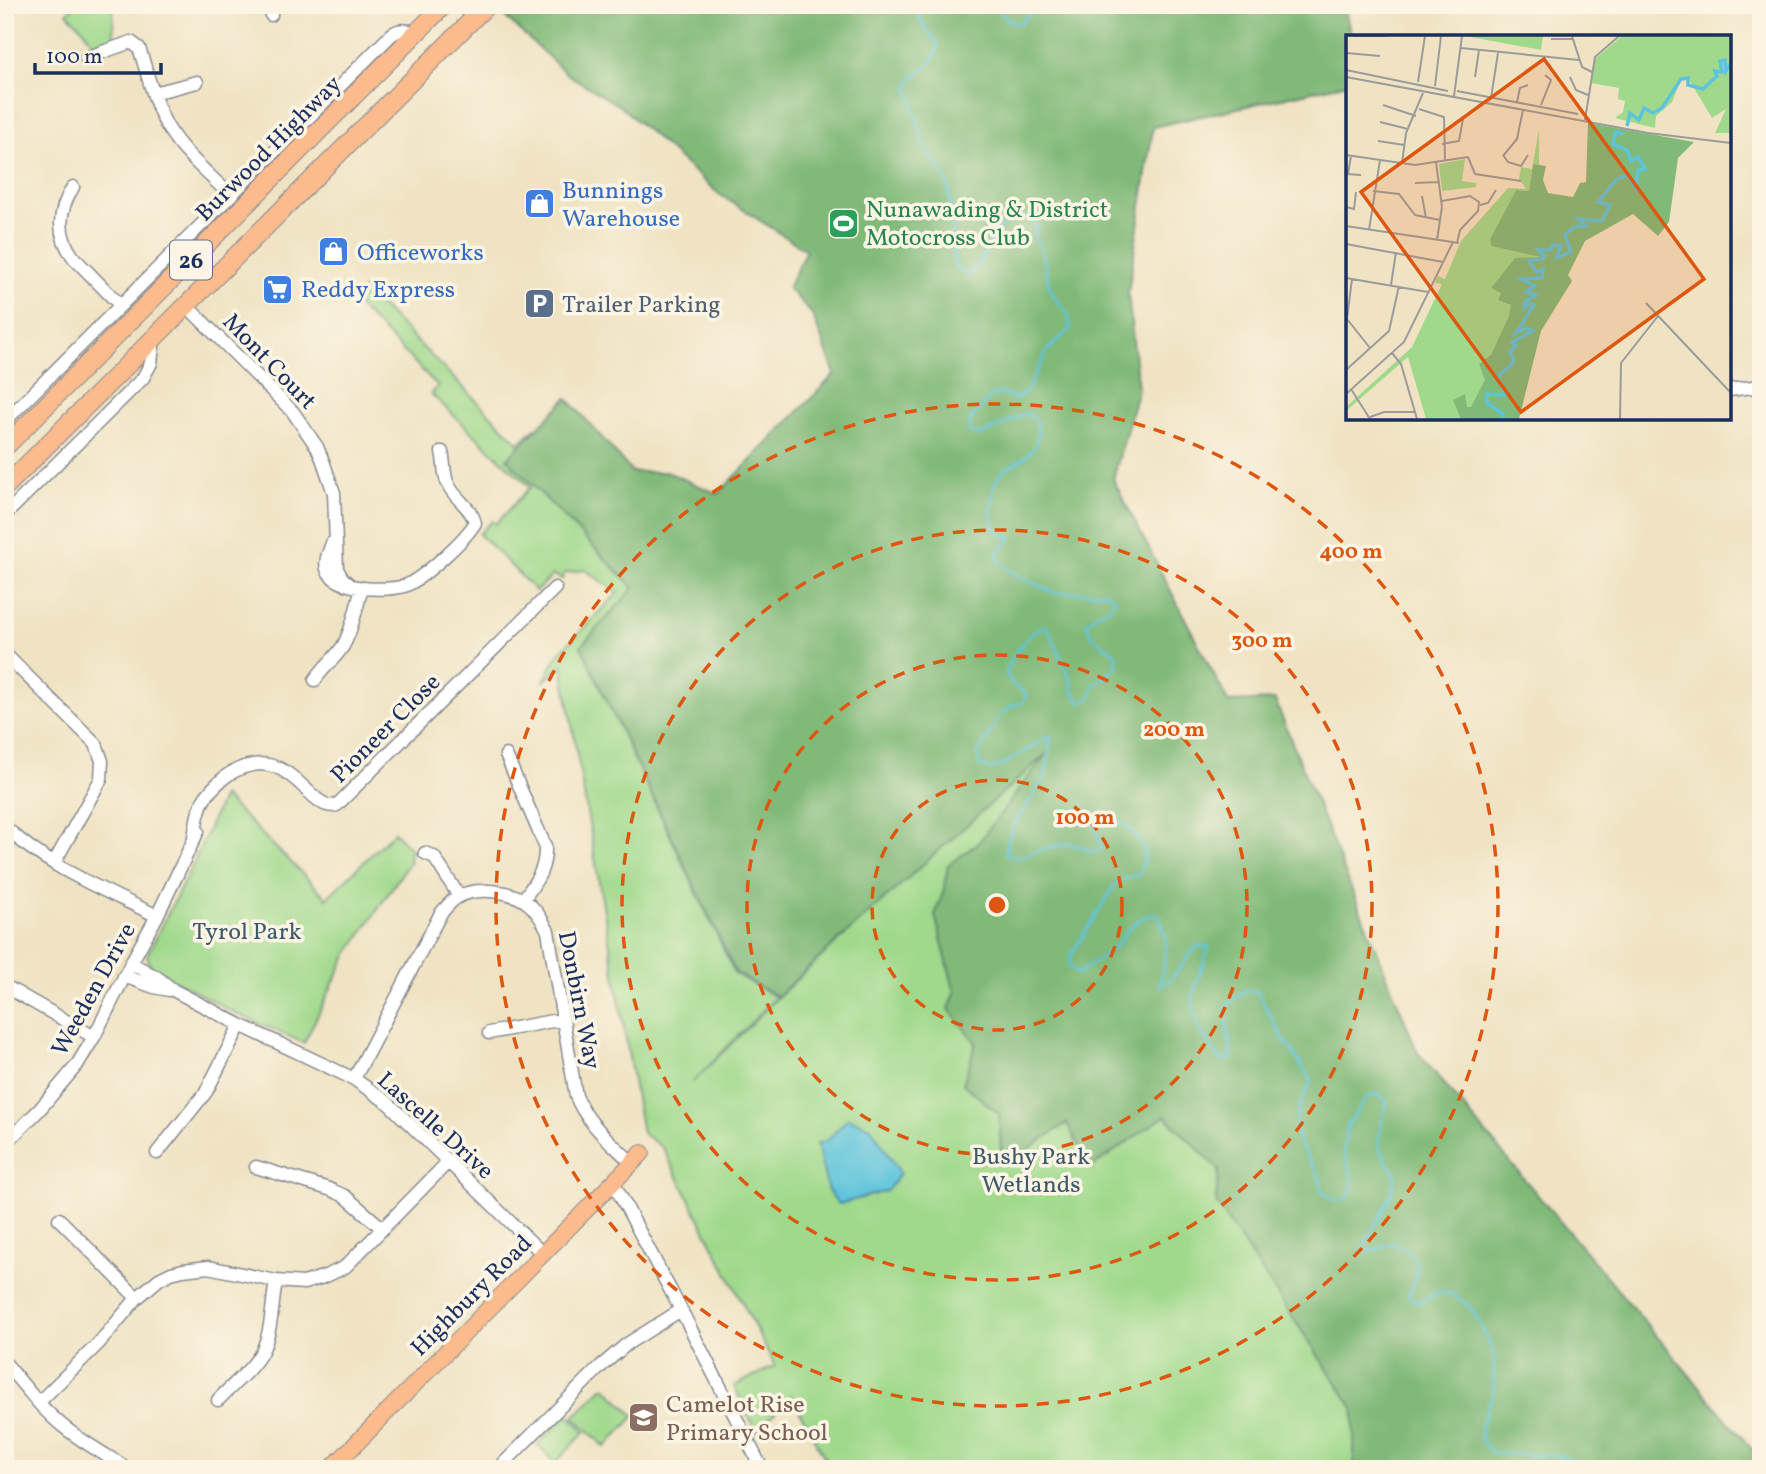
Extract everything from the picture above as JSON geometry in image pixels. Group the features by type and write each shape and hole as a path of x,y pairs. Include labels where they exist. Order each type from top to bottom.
{"highway":[{"name":"Burwood Highway","path":"5,447 444,5"},
{"name":"26","path":"5,487 481,11"}],"main road":[{"name":"Highbury Road","path":"331,1469 637,1158"}],"street":[{"path":"461,5 481,11"},
{"name":"Burwood Highway","path":"5,421 391,35 406,29 418,32"},
{"path":"86,58 131,42 135,44 139,48 163,118 178,142 230,195"},
{"path":"154,93 197,82"},
{"path":"73,187 63,205 61,215 60,228 67,250 120,305"},
{"name":"Mont Court","path":"187,306 293,412 317,447 334,493 337,529 327,558 327,569 334,577 356,586"},
{"path":"5,515 143,377 151,363 154,338"},
{"path":"54,371 68,385"},
{"path":"1731,390 1761,386"},
{"path":"315,680 345,643 356,586 383,589 403,586 413,581 434,566 475,523 473,515 450,489 444,473 447,461"},
{"path":"5,487 34,486"},
{"name":"Pioneer Close","path":"224,778 250,765 275,767 292,775 323,804 337,806 555,586"},
{"path":"5,654 96,744 102,761 101,779 54,863"},
{"path":"354,1079 441,913 449,904 459,896 488,891 500,891 523,900 542,872 546,859 545,846 506,755"},
{"name":"Weeden Drive","path":"5,1144 61,1086 94,1037 157,916 194,837 203,799 224,778"},
{"path":"5,827 54,863 157,916"},
{"path":"425,853 434,857 459,896"},
{"name":"Donbirn Way","path":"523,900 537,912 548,931 576,1096 581,1109 589,1121 637,1158"},
{"name":"Lascelle Drive","path":"131,963 173,990 240,1025 354,1079 387,1102 543,1254"},
{"name":"Lascelle Drive","path":"124,976 154,987 173,990"},
{"path":"5,986 94,1037"},
{"path":"489,1033 563,1019"},
{"path":"157,1153 206,1092 240,1025"},
{"path":"39,1402 99,1343 137,1298 159,1279 183,1269 208,1267 276,1281 303,1283 326,1276 345,1267 448,1162"},
{"path":"256,1167 345,1196 382,1228"},
{"path":"608,1187 627,1207 762,1469"},
{"path":"59,1219 137,1298"},
{"path":"218,1400 261,1352 267,1339 276,1281"},
{"path":"498,1469 600,1367 627,1344 681,1310"},
{"path":"5,1363 63,1426 128,1469"}],"green space":[{"path":"74,5 113,5 114,38 93,44 67,13"},
{"path":"515,5 1344,5 1351,35 1346,35 1346,83 1153,127 1128,293 1138,389 1113,479 1228,702 1275,700 1418,1053 1761,1460 1761,1469 1354,1469 1354,1409 1216,1203 1219,1170 1165,1116 1090,1168 1067,1123 1006,1164 1001,1154 999,1114 963,1084 976,1043 949,1009 955,993 935,915 943,893 948,865 978,843 1047,753 777,996 736,973 581,646 634,588 507,459 567,398 632,472 667,472 718,494 835,374 812,314 788,288 806,250 719,194 621,107 567,74 505,17"},
{"name":"Bushy Park Wetlands","path":"364,289 519,443 537,429 507,459 635,588 581,646 735,974 776,997 692,1083 777,998 1047,747 1562,1469 831,1469 791,1396 756,1432 734,1386 775,1366 663,1148 642,1133 562,666 543,682 559,653 618,593 585,570 565,573 562,579 553,575 536,591 479,534 492,521 496,524 530,487 431,394 438,386 352,300"},
{"name":"Tyrol Park","path":"223,796 327,898 394,832 411,849 410,861 346,957 304,1043 233,1012 150,966 147,955 194,862"},
{"path":"604,1386 635,1416 605,1447 574,1417"},
{"path":"568,1414 585,1432 555,1463 537,1445"}],"water":[{"path":"848,1118 871,1127 900,1173 887,1191 839,1204 828,1191 817,1144 828,1140"}],"waterway":[{"path":"949,5 924,10 919,16 938,45 929,65 916,75 908,86 925,149 948,183 954,264 968,275 977,266 999,228 1019,214 1038,228 1033,234 1043,255 1051,289 1070,322 1070,329 1047,351 1027,391 1016,399 1002,393 991,396 971,419 969,431 979,436 1027,413 1037,421 1038,431 1034,447 1027,456 1008,467 997,478 991,508 992,521 999,532 1012,538 996,553 1002,565 1016,575 1055,593 1105,592 1116,599 1109,608 1086,623 1091,635 1117,655 1116,668 1094,685 1090,698 1081,703 1073,692 1071,680 1048,628 1042,627 1033,632 1010,663 1007,674 1009,680 1026,694 1024,702 1001,714 978,754 980,766 996,768 1051,736 1045,775 1011,832 1006,854 1018,858 1067,844 1080,846 1094,853 1102,848 1094,824 1101,812 1115,819 1136,836 1144,851 1144,861 1138,875 1115,885 1072,953 1069,966 1078,974 1110,951 1140,919 1157,914 1165,940 1160,986 1170,979 1198,946 1209,946 1193,994 1199,1030 1221,1060 1231,1059 1226,1007 1245,990 1258,993 1283,1039 1312,1080 1299,1109 1297,1137 1317,1172 1322,1191 1334,1200 1346,1200 1352,1189 1344,1151 1347,1126 1367,1098 1378,1093 1387,1102 1380,1131 1380,1147 1387,1164 1395,1173 1394,1184 1363,1252 1391,1244 1402,1247 1414,1259 1417,1270 1409,1298 1419,1302 1442,1291 1469,1306 1477,1318 1494,1353 1494,1390 1480,1429 1482,1442 1492,1452 1556,1455 1594,1469"},
{"path":"977,5 996,9 1012,23 1020,23 1030,13 1023,5"}],"place":[{"name":"Bunnings Warehouse","path":"539,204"},
{"name":"Nunawading & District Motocross Club","path":"843,223"},
{"name":"Officeworks","path":"334,252"},
{"name":"Reddy Express","path":"278,289"},
{"name":"Trailer Parking","path":"539,304"},
{"name":"Camelot Rise Primary School","path":"643,1418"}]}
